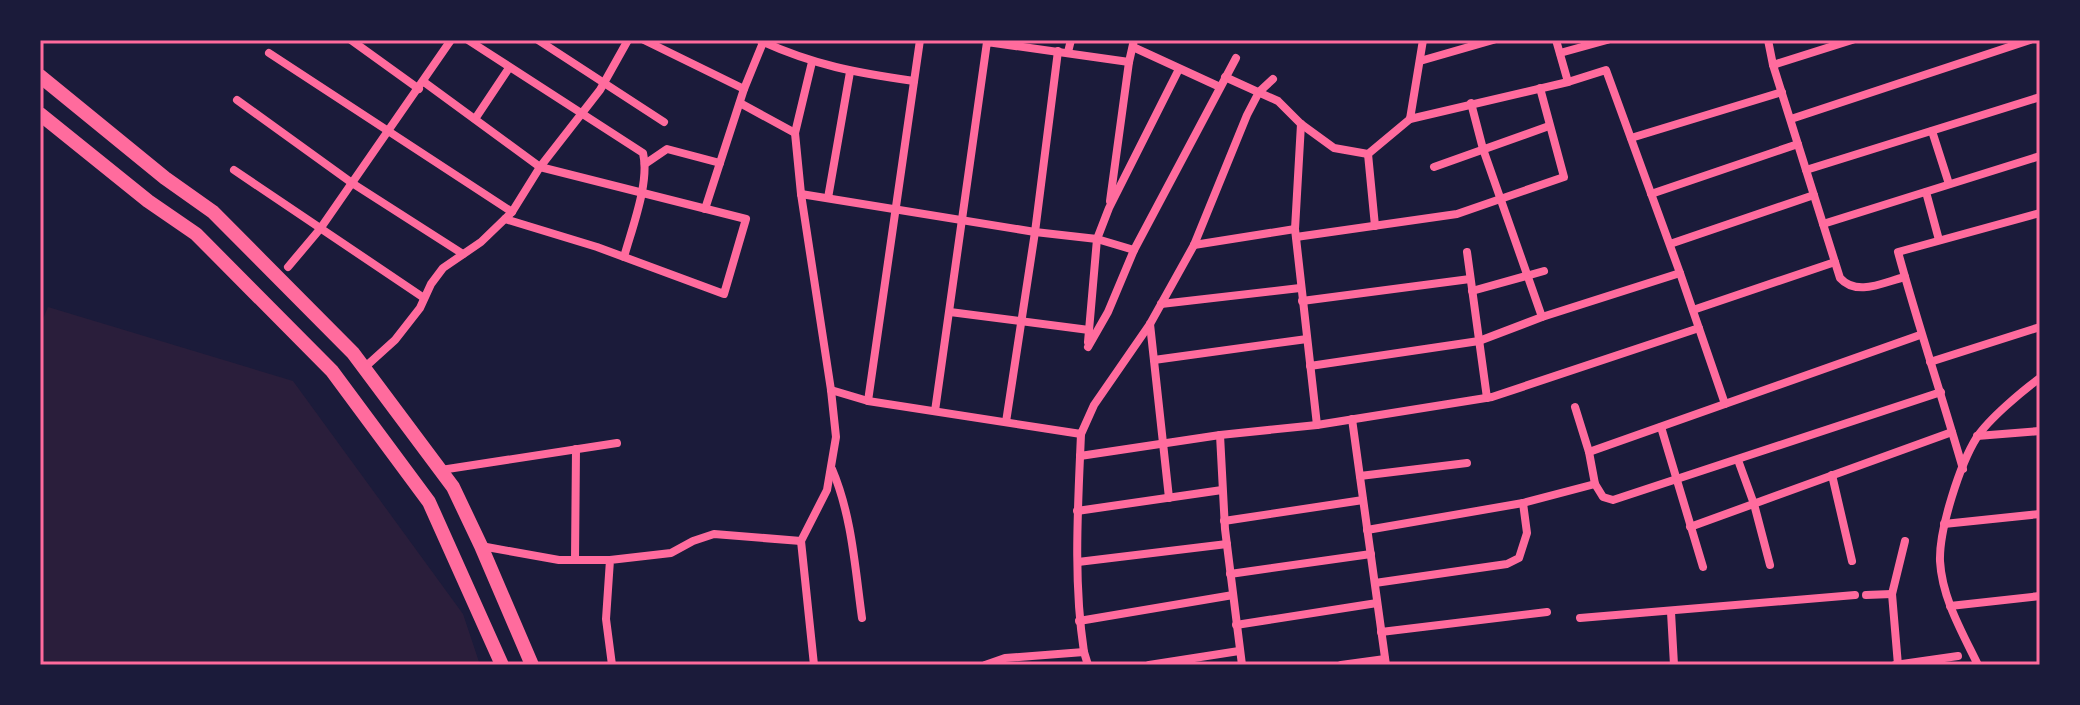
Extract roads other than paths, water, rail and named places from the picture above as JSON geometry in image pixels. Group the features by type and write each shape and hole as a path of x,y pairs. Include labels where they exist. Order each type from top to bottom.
{"main road":[{"path":"40,76 165,178 213,212 343,342 453,487 532,665"},
{"path":"40,114 148,201 196,234 332,371 429,502 502,665"}],"street":[{"path":"269,53 508,215 724,294 746,219 540,167 475,119 351,40"},
{"path":"288,267 320,229 385,130 421,85 451,40"},
{"path":"468,40 643,153 645,164 640,193 624,257"},
{"path":"538,40 664,122"},
{"path":"364,368 395,340 443,268 508,215 604,83 626,43 614,40"},
{"path":"644,40 744,89"},
{"path":"868,401 920,40"},
{"path":"1006,422 1063,52 1071,40"},
{"path":"1410,119 1423,40"},
{"path":"1420,61 1493,40"},
{"path":"1556,40 1568,82"},
{"path":"1560,53 1607,40"},
{"path":"1768,40 1773,65 1840,278 1859,289 1905,277"},
{"path":"1773,65 1852,40"},
{"path":"1791,119 2030,40"},
{"path":"705,209 762,41 812,62 850,72 914,81"},
{"path":"935,411 987,42 1014,43 1129,62"},
{"path":"1109,208 1133,43 1179,69 1220,87"},
{"path":"1179,69 1109,208 1097,239 1088,347 1108,312 1134,250 1236,58"},
{"path":"812,62 795,133 836,437 827,490 801,541 814,665"},
{"path":"475,119 509,68"},
{"path":"1225,77 1278,101 1301,124 1334,148 1368,154 1410,119 1568,82 1606,70 1725,404"},
{"path":"828,198 850,72"},
{"path":"1088,665 1079,621 1077,511 1081,434 1094,405 1150,324 1194,245 1229,155 1259,92 1273,79"},
{"path":"1194,245 1457,214 1564,177 1540,88"},
{"path":"1631,138 1782,92"},
{"path":"1806,170 2040,97"},
{"path":"237,100 352,183 463,254"},
{"path":"740,103 795,133"},
{"path":"1471,103 1483,149 1542,317"},
{"path":"1301,124 1295,233 1317,425"},
{"path":"1434,167 1549,126"},
{"path":"1932,131 1949,184"},
{"path":"1651,194 1798,144"},
{"path":"645,164 667,149 720,163"},
{"path":"1368,154 1375,226"},
{"path":"1823,224 2040,156"},
{"path":"234,170 424,298"},
{"path":"1926,192 1939,240"},
{"path":"801,194 1097,239 1134,250"},
{"path":"1670,244 1814,195"},
{"path":"1963,469 1941,392 1920,335 1898,252 2040,213"},
{"path":"1467,252 1487,398"},
{"path":"1693,310 1835,262"},
{"path":"1472,291 1544,271"},
{"path":"1310,366 1479,341 1542,317 1680,273"},
{"path":"1302,301 1470,279"},
{"path":"1161,304 1300,288"},
{"path":"950,312 1089,330"},
{"path":"1150,324 1169,498"},
{"path":"1930,362 2040,327"},
{"path":"1080,456 1220,435 1317,425 1487,398 1699,328"},
{"path":"1589,452 1920,335"},
{"path":"1154,360 1307,339"},
{"path":"1978,665 1950,606 1940,561 1944,524 1977,436 2040,378"},
{"path":"831,390 868,401 1081,434"},
{"path":"1575,407 1595,484 1603,497 1613,500 1941,392"},
{"path":"1341,665 1385,662 1352,419"},
{"path":"1661,427 1703,567"},
{"path":"1977,436 2040,431"},
{"path":"1690,527 1952,432"},
{"path":"1220,435 1224,521 1242,665"},
{"path":"440,470 617,443"},
{"path":"575,560 576,449"},
{"path":"1738,460 1754,504 1770,565"},
{"path":"1360,476 1467,463"},
{"path":"832,469 848,517 862,618"},
{"path":"1832,475 1852,561"},
{"path":"1367,530 1523,503 1595,484"},
{"path":"1077,511 1222,490"},
{"path":"1224,521 1363,500"},
{"path":"1375,583 1507,564 1519,558 1527,533 1523,503"},
{"path":"1944,524 2040,514"},
{"path":"481,546 531,556 610,560 649,558 671,553 714,534 801,541"},
{"path":"1905,541 1892,594 1896,665 1958,656"},
{"path":"1078,562 1227,544"},
{"path":"1230,574 1371,554"},
{"path":"610,560 606,619 612,665"},
{"path":"1866,595 1892,594"},
{"path":"1079,621 1233,595"},
{"path":"1580,618 1855,595"},
{"path":"1950,606 2040,596"},
{"path":"1236,625 1377,603"},
{"path":"1381,632 1547,612"},
{"path":"1671,612 1674,665"},
{"path":"1149,665 1239,651"},
{"path":"985,665 1005,658 1084,652"}]}
